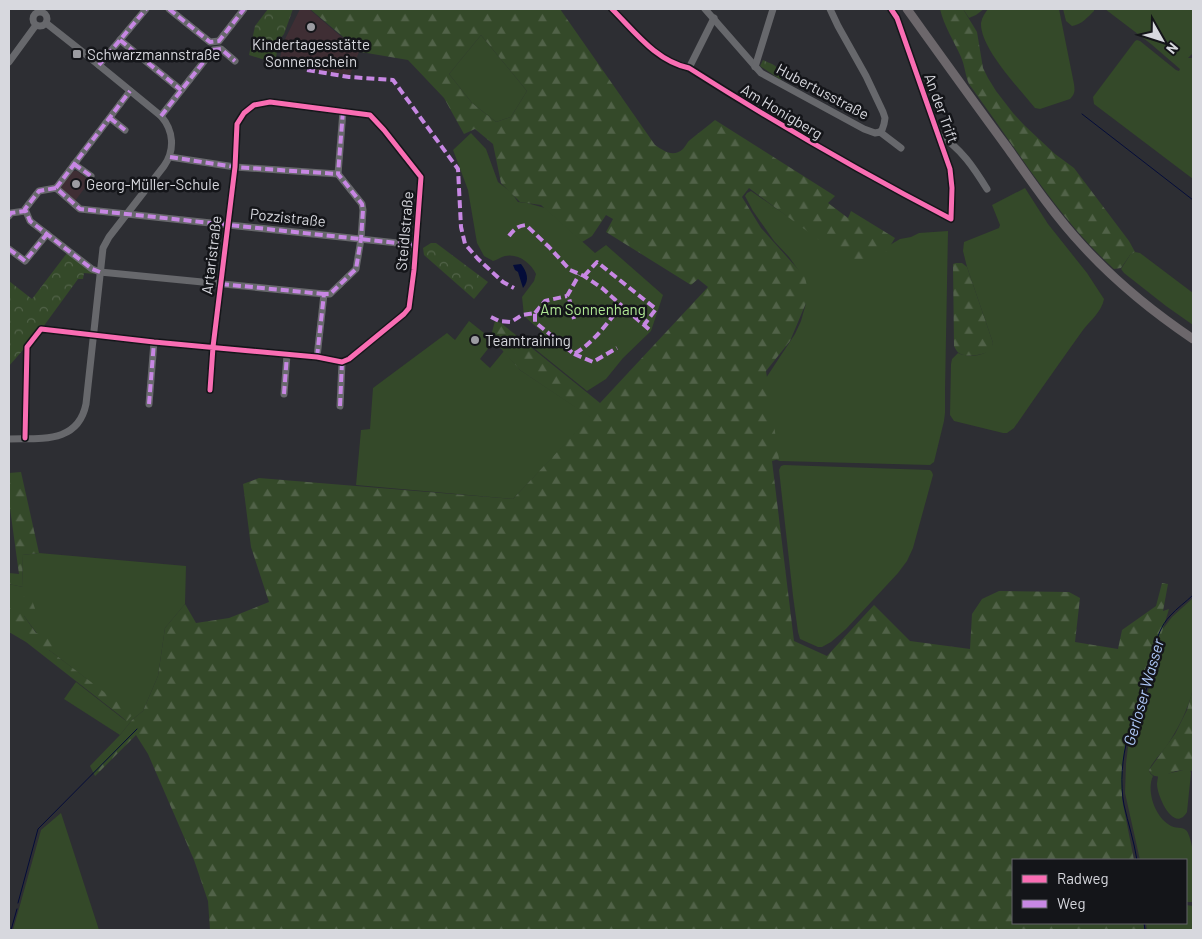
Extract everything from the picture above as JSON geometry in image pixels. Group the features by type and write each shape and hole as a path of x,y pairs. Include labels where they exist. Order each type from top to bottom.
{"main road":[{"path":"907,9 1044,200 1071,233 1126,288 1193,339"}],"street":[{"path":"99,65 146,9"},
{"path":"169,9 210,42 219,41 244,9"},
{"name":"Am Honigberg","path":"612,9 659,56 689,68 807,140 951,220"},
{"name":"Hubertusstraße","path":"705,9 761,73 864,129 876,133 880,132 901,148"},
{"path":"755,66 773,9"},
{"name":"Hubertusstraße","path":"830,9 883,112 885,118 880,132"},
{"name":"An der Trift","path":"891,9 897,18 950,169 952,188 951,220"},
{"path":"36,25 33,20 33,12 46,11 46,24"},
{"path":"689,68 714,18"},
{"path":"36,25 46,24"},
{"path":"9,438 55,437 68,432 79,422 86,404 102,252 106,242 170,157 172,144 171,133 161,116 46,24"},
{"path":"9,62 36,25"},
{"path":"120,40 182,90"},
{"path":"161,116 213,50 221,49 235,61"},
{"path":"25,211 39,191 56,188 130,91"},
{"name":"Steidlstraße","path":"235,166 237,124 244,113 254,105 270,102 370,115 421,177 409,308 349,359 342,362"},
{"path":"25,211 30,221 92,269 100,272 330,294 356,269 361,239 362,204 338,174 343,111"},
{"path":"110,118 125,130"},
{"path":"939,136 963,154 978,173 987,189"},
{"path":"170,157 235,166 338,174"},
{"path":"74,164 90,176"},
{"name":"Artaristraße","path":"213,347 235,166"},
{"name":"Pozzistraße","path":"56,188 80,209 416,245"},
{"path":"9,216 10,214 25,211"},
{"path":"9,249 25,261 47,234"},
{"path":"317,358 324,294"},
{"path":"25,438 27,347 41,329 342,362 340,406"},
{"path":"149,404 154,342"},
{"path":"210,390 213,347"},
{"path":"284,394 287,355"}],"shaded area":[{"name":"Kindertagesstätte Sonnenschein","path":"300,9 309,9 359,52 350,75 281,66 282,45"},
{"name":"Georg-Müller-Schule","path":"73,171 77,171 90,181 75,201 62,191 61,186"},
{"path":"521,264 527,276 523,288 518,272 513,265"}],"green space":[{"path":"268,9 293,9 284,34 279,40 275,63 249,55 255,26"},
{"path":"310,9 560,9 655,145 669,153 679,152 689,141 715,120 835,196 828,203 848,218 851,211 895,238 887,251 864,262 850,263 749,188 742,197 761,228 805,277 809,296 790,341 766,371 779,459 772,461 794,641 827,656 874,605 910,641 970,649 972,614 982,599 999,591 1069,592 1080,598 1075,642 1118,649 1122,630 1156,606 1162,583 1168,584 1163,611 1169,609 1143,694 1128,732 1123,760 1122,799 1134,859 1012,859 1012,924 1144,924 1144,930 210,930 208,901 194,860 148,754 136,735 95,776 90,766 132,720 143,711 158,676 165,628 185,604 196,623 229,618 269,602 251,547 243,484 259,478 513,499 590,417 520,370 491,336 495,321 501,323 600,403 708,287 698,279 691,285 606,232 613,219 606,215 592,236 582,242 541,205 520,202 501,183 493,144 475,129 464,134 444,98 408,60 361,52","holes":["481,35 527,91 511,117 496,122 472,103 449,74"]},
{"path":"940,9 963,9 977,32 983,68 996,91 1024,125 1055,154 1074,168 1129,241 1135,252 1130,255 1121,268 1114,269 1090,246 1069,221 1029,169 969,84 962,60"},
{"path":"963,9 984,9 969,18"},
{"path":"988,9 1059,9 1074,86 1074,94 1070,99 1040,109 1035,108 993,56 987,44 982,33 981,23"},
{"path":"1063,9 1094,9 1094,11 1087,18 1072,26 1066,21"},
{"path":"1105,9 1193,9 1193,53 1188,58 1193,58 1193,179 1094,104 1093,97 1137,40 1176,70 1179,71 1180,69"},
{"path":"481,35 527,91 511,117 496,122 472,103 449,74"},
{"path":"763,60 778,69 781,80 760,66"},
{"name":"Am Sonnenhang","path":"471,133 486,149 498,182 511,192 518,202 545,208 595,253 606,245 663,295 651,331 623,358 606,379 587,391 530,345 542,332 524,316 522,297 534,281 536,274 534,270 524,260 515,256 505,256 493,261 484,256 477,243 468,190 453,150"},
{"path":"1025,188 1048,224 1087,273 1104,299 1098,312 1083,330 1014,428 1007,433 1003,433 954,421 950,415 951,364 952,359 958,353 968,356 983,354 991,348 993,343 967,267 963,251 964,242 999,228 1000,225 992,205"},
{"path":"751,191 796,222 883,249 900,239 919,233 948,231 945,413 934,462 930,465 777,460 764,381 795,334 806,303 801,274 753,211 745,196"},
{"path":"431,243 436,243 488,282 474,299 424,255 423,248"},
{"path":"1135,252 1140,253 1193,293 1193,325 1124,273 1121,269 1130,255"},
{"path":"67,253 95,274 84,273 83,279 78,279 43,327 9,366 9,281 32,299"},
{"path":"962,263 967,267 993,343 989,351 983,354 962,355 954,346 953,264"},
{"path":"469,321 494,341 480,359 490,368 504,351 520,370 591,417 513,499 356,485 361,430 370,429 373,388 447,333 455,340"},
{"path":"784,465 930,470 933,475 913,548 907,561 846,629 822,647 800,639 798,632 779,470"},
{"path":"21,472 39,553 22,555 23,587 9,584 9,573 19,574 9,501 9,473"},
{"path":"39,553 186,566 185,604 165,628 158,676 143,711 132,720 120,735 64,699 76,682 126,721 88,680 49,650 24,616 13,608 9,608 9,584 23,587 22,555"},
{"path":"30,595 37,614 24,616 36,633 54,638 53,648 49,650 133,714 127,721 26,642 9,632 9,608 13,608 19,598"},
{"path":"1193,598 1193,689 1178,726 1166,747 1149,770 1153,776 1151,796 1156,811 1171,826 1183,828 1187,831 1191,841 1194,867 1193,902 1187,902 1187,859 1140,859 1125,793 1128,747 1149,688 1162,630 1172,617"},
{"path":"1193,689 1193,771 1184,770 1154,776 1149,770 1175,734 1187,710"},
{"path":"1190,770 1191,773 1187,812 1182,818 1177,819 1167,811 1163,804 1157,782 1158,776"},
{"path":"61,813 99,930 13,930 41,830"},
{"path":"1187,905 1193,906 1193,930 1147,930 1146,924 1187,924"}],"waterway":[{"path":"1082,114 1193,200"},
{"name":"Gerloser Wasser","path":"1137,859 1124,805 1122,788 1122,771 1126,745 1145,693 1154,650 1160,632 1170,616 1193,595"},
{"path":"18,903 38,829 137,729"},
{"path":"11,930 17,909"},
{"name":"Gerloser Wasser","path":"1144,924 1145,930"}],"marked path":[{"path":"99,65 146,9"},
{"path":"169,9 210,42 219,41 244,9"},
{"path":"120,40 181,90"},
{"path":"161,116 213,50 221,49 235,61"},
{"path":"307,70 349,77 393,80 458,169 461,227 465,244 503,282 514,288"},
{"path":"56,188 130,91"},
{"path":"317,357 324,294 330,294 356,269 361,239 362,204 338,174 343,111"},
{"path":"110,118 125,130"},
{"path":"170,157 235,167 338,174"},
{"path":"74,164 91,176"},
{"path":"100,272 92,269 30,221 25,209 39,191 56,188 80,209 416,245"},
{"path":"9,216 11,213 25,211"},
{"path":"509,236 516,228 526,225 570,270 584,276 602,288 621,305"},
{"path":"9,249 25,261 47,234"},
{"path":"584,276 597,262 656,309 644,325"},
{"path":"574,319 567,296 579,275"},
{"path":"221,284 324,294"},
{"path":"535,313 545,301 567,296"},
{"path":"491,317 499,321 511,322 522,315 535,313 535,322 574,354 594,339 621,305 651,331"},
{"path":"149,404 154,342"},
{"path":"574,354 593,362 617,348"},
{"path":"284,394 287,355"},
{"path":"340,406 342,362"}],"cycle path":[{"path":"612,9 638,36 666,59 689,68 753,108 884,184 951,219 952,188 950,169 897,18 891,9"},
{"path":"25,438 27,347 41,329 154,342 317,357 342,362 349,359 404,314 409,308 414,270 421,177 370,115 270,102 254,105 244,113 237,124 235,167 213,347 210,390"}],"place":[{"name":"Kindertagesstätte Sonnenschein","path":"311,27"},
{"name":"Schwarzmannstraße","path":"77,54"},
{"name":"Georg-Müller-Schule","path":"76,184"},
{"name":"Teamtraining","path":"475,340"}]}
